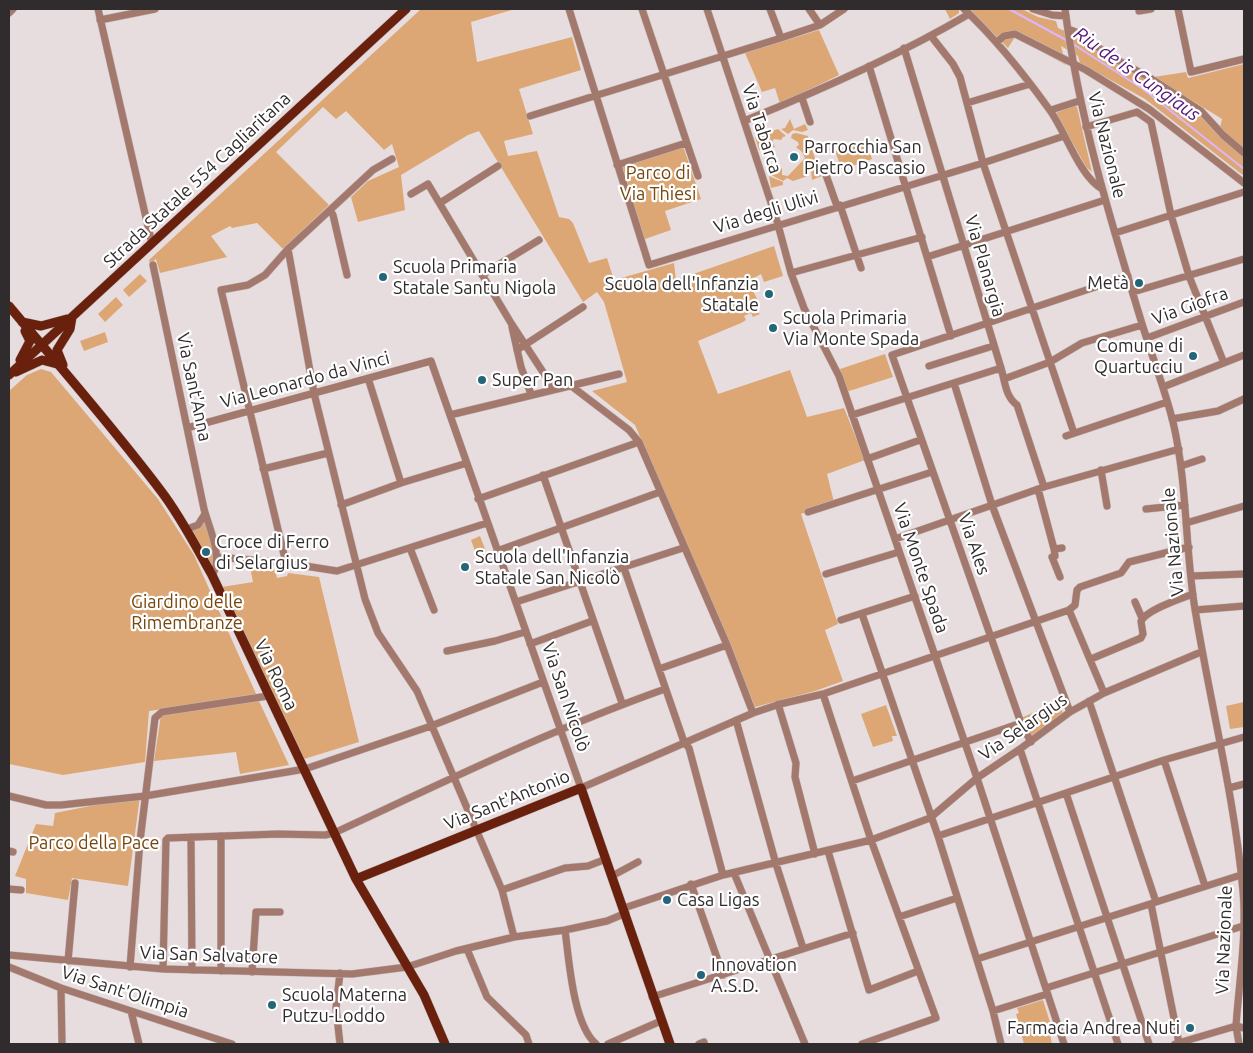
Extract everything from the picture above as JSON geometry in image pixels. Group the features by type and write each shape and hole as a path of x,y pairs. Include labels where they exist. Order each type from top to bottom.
{"main road":[{"name":"Strada Statale 554 Cagliaritana","path":"9,375 406,9"},
{"name":"Via Roma","path":"9,306 40,345 65,370 162,492 214,573 268,696 305,769 356,879 424,995 445,1044"},
{"path":"22,322 42,326 72,317 70,329 57,350 65,370"},
{"path":"9,375 24,355 30,341 22,322"},
{"path":"9,375 42,360 52,362 65,370"},
{"name":"Via Sant'Antonio","path":"356,879 581,788"},
{"name":"Via San Nicolò","path":"581,788 625,910 652,997 670,1044"}],"street":[{"path":"9,13 13,9"},
{"path":"98,9 152,244"},
{"path":"100,20 155,9"},
{"path":"569,9 617,165 686,143"},
{"path":"642,9 698,176"},
{"name":"Via Tabarca","path":"707,9 778,224 791,272 804,308 835,368"},
{"path":"770,9 781,38"},
{"path":"809,9 820,25"},
{"path":"530,116 820,25 844,9"},
{"path":"1033,9 1052,15 1066,13"},
{"path":"1139,11 1151,9"},
{"path":"1178,9 1191,72 1244,59"},
{"path":"744,121 802,98 931,36 967,12 997,42 1051,110 1064,136 1095,178"},
{"name":"Via Nazionale","path":"1066,13 1079,101 1095,178 1102,189 1142,325 1168,402 1179,449 1191,576 1201,652 1241,844 1241,875 1244,892 1242,969 1236,1026 1239,1044"},
{"path":"1068,30 1076,32 1112,58 1150,78 1201,110 1223,135 1244,153"},
{"path":"997,42 1004,36 1015,34 1086,70 1149,109 1244,183"},
{"path":"931,36 957,70 984,163 1031,309 1074,433"},
{"name":"Via Planargia","path":"904,48 944,174 993,346 1011,401 1017,405 1041,488 1055,556 1052,557 1060,577"},
{"path":"869,66 951,336 1128,276"},
{"path":"967,103 1030,84"},
{"path":"802,98 810,122"},
{"path":"1051,110 1079,101"},
{"path":"1086,128 1137,112 1151,122 1171,215 1189,276 1224,363"},
{"name":"Via degli Ulivi","path":"617,165 649,265 905,185 984,163 1064,136"},
{"path":"286,563 222,290 256,282 265,275 288,249 373,170 392,159"},
{"path":"440,203 498,166"},
{"path":"826,174 861,268"},
{"path":"411,194 428,184 511,323 554,388"},
{"path":"1114,233 1244,192"},
{"path":"928,257 1007,233 1104,200"},
{"path":"330,210 333,215 346,275"},
{"path":"791,272 922,237"},
{"path":"482,275 539,240"},
{"path":"288,249 314,394 355,565 378,633 417,691 502,890 514,937"},
{"path":"1133,292 1244,259"},
{"name":"Via Sant'Anna","path":"153,265 187,428 217,557 214,573"},
{"name":"Via Giofra","path":"1147,338 1244,302"},
{"path":"517,350 583,307"},
{"path":"511,323 517,350 531,394"},
{"path":"1004,379 1050,362 1082,343 1142,325"},
{"name":"Via Ales","path":"951,336 892,355 920,440 950,519 1021,723 1031,742"},
{"path":"929,366 993,346"},
{"path":"1163,388 1244,355"},
{"name":"Via Leonardo da Vinci","path":"187,428 431,361"},
{"name":"Via San Nicolò","path":"431,361 478,499 516,602 542,682 581,788"},
{"name":"Via Monte Spada","path":"835,368 915,596 963,743 977,778 1064,1044"},
{"path":"852,415 1001,368"},
{"path":"450,415 554,388 619,374"},
{"path":"368,378 401,483"},
{"path":"954,383 992,505 1070,712"},
{"path":"570,385 630,430 639,442 683,548 727,645 753,713"},
{"path":"1172,419 1218,411 1244,399"},
{"path":"1066,436 1168,402"},
{"path":"866,459 920,440"},
{"path":"478,499 639,442"},
{"path":"894,539 1041,488 1179,449"},
{"path":"263,469 328,453"},
{"path":"1181,466 1202,459"},
{"path":"341,505 401,483 467,463"},
{"path":"1100,470 1107,506"},
{"path":"808,512 932,472"},
{"path":"543,475 578,582 622,703"},
{"path":"497,551 660,492"},
{"path":"1146,509 1185,505"},
{"path":"1186,522 1244,506"},
{"path":"187,529 198,525 206,514"},
{"path":"217,557 286,563 337,571 487,523"},
{"path":"1104,693 1069,610 1075,604 1077,590 1080,587 1121,573 1129,562 1189,547"},
{"path":"410,548 434,610"},
{"path":"516,602 683,548"},
{"path":"1054,550 1062,548"},
{"path":"826,574 899,552"},
{"path":"624,568 665,689 684,742 688,748 723,875"},
{"path":"1191,576 1244,574"},
{"path":"1142,618 1168,603 1193,594"},
{"path":"841,620 915,596"},
{"path":"1091,659 1141,638 1143,634 1142,618 1135,602"},
{"path":"1195,610 1244,606"},
{"name":"Via Sant'Antonio","path":"581,788 753,713 778,704 823,694 1069,610"},
{"path":"862,614 930,818 938,836 993,1011 1001,1044"},
{"path":"530,644 592,621"},
{"path":"447,651 495,641 525,632"},
{"path":"659,669 727,645"},
{"name":"Via Selargius","path":"625,910 691,884 871,840 930,818 977,778 1089,700 1201,652"},
{"path":"9,796 46,804 61,805 144,796 305,769 431,726 542,682"},
{"path":"163,969 166,840 168,838 325,835 560,729 622,703 665,689"},
{"path":"823,694 871,840 936,1018 862,1044"},
{"path":"130,967 144,796 158,714 268,696"},
{"path":"1089,700 1153,903 1177,1044 1236,1026 1244,1028"},
{"path":"778,704 796,763 795,777 815,854"},
{"path":"736,720 776,864 803,948"},
{"path":"852,781 1021,723"},
{"path":"938,836 1164,760 1221,742 1244,737"},
{"path":"1020,749 1118,1044"},
{"path":"1164,760 1205,886"},
{"path":"1229,788 1244,784"},
{"path":"1066,793 1149,1044"},
{"path":"221,836 221,971"},
{"path":"191,837 192,970"},
{"path":"828,850 869,990 918,971"},
{"path":"502,890 565,868 588,866 606,859"},
{"path":"612,876 638,862"},
{"path":"734,873 805,1044"},
{"path":"977,959 1080,928 1241,875"},
{"path":"68,961 75,883"},
{"path":"691,884 723,975"},
{"path":"9,889 21,890"},
{"path":"899,917 957,898"},
{"name":"Via San Salvatore","path":"9,955 163,969 340,973 407,967 514,937 565,930 607,921 625,910"},
{"path":"252,972 256,912 280,912"},
{"path":"993,1011 1094,973 1243,925"},
{"path":"565,930 583,1025 596,1044"},
{"path":"652,997 723,975 769,958 853,933"},
{"path":"467,949 487,997 526,1035 530,1044"},
{"name":"Via Sant'Olimpia","path":"9,967 61,988 232,1044"},
{"path":"340,973 336,1008 340,1044"},
{"path":"61,988 62,1044"},
{"path":"130,1011 139,1044"},
{"path":"608,1044 661,1021"}],"green space":[{"path":"421,9 515,9 471,22 477,62 572,37 581,70 519,89 533,134 504,141 508,156 537,151 559,217 569,219 573,223 589,263 607,258 614,280 674,263 676,280 774,246 783,276 764,282 761,274 749,281 760,306 755,309 760,314 753,317 751,313 744,316 746,320 741,323 698,341 718,394 790,370 807,417 844,408 865,460 827,474 834,502 801,514 838,624 825,630 843,681 815,691 755,707 635,425 592,391 627,382 604,302 597,292 583,302 479,131 468,135 401,175 405,210 358,222 351,197 368,181 399,167 392,144 384,150 346,111 336,119 323,107 276,152 329,205 283,249 257,223 232,228 230,226 211,236 227,257 160,273 156,259 150,264 149,260"},
{"path":"945,9 959,9 959,13 950,19"},
{"path":"969,9 1022,9 1038,17 1056,21 1058,28 1121,61 1220,127 1222,119 1154,77 1186,72 1188,78 1244,64 1244,176 1145,99 1080,63 1078,56 1061,46 1066,65 1015,37 1008,48"},
{"path":"819,30 839,75 780,104 775,88 762,92 745,53"},
{"path":"1074,105 1077,107 1092,172 1086,167 1056,113"},
{"path":"790,119 794,129 805,124 808,130 802,132 793,130 788,134 781,129 785,128"},
{"path":"778,129 786,136 781,140 774,139 772,142 775,147 759,150 755,137"},
{"path":"792,134 808,136 809,141 806,143 809,150 812,149 817,164 809,169 808,176 793,181 787,178 783,181 771,175 782,168 782,175 788,176 805,158 796,147 799,145 798,142 791,138"},
{"path":"866,140 872,159 842,170 835,151"},
{"name":"Parco di Via Thiesi","path":"683,146 701,199 665,211 671,230 645,239 621,167"},
{"path":"815,168 820,168 822,176 812,180 811,172"},
{"path":"769,176 783,182 783,185 771,188"},
{"path":"140,274 147,281 129,297 123,290"},
{"path":"116,297 123,305 105,322 98,314"},
{"path":"105,332 108,342 84,351 80,341"},
{"path":"885,354 893,377 846,392 840,369"},
{"name":"Giardino delle Rimembranze","path":"41,369 51,372 158,499 194,555 257,696 149,711 145,762 63,775 9,764 9,391 27,375"},
{"path":"207,522 215,565 211,568 190,529"},
{"path":"480,536 489,559 479,562 471,540"},
{"path":"250,567 275,570 277,578 287,576 288,573 319,577 359,742 304,759 222,587 253,582"},
{"path":"258,699 289,765 240,774 236,752 154,761 161,715"},
{"path":"1059,701 1063,714 1032,738 1021,718"},
{"path":"1244,702 1244,727 1230,729 1226,706"},
{"path":"886,705 897,736 892,736 893,741 873,747 861,714"},
{"name":"Parco della Pace","path":"140,796 128,886 72,878 68,900 26,893 26,879 15,876 36,824 53,826 55,813"},
{"path":"1043,1000 1050,1022 1048,1023 1052,1044 1024,1044 1016,1014 1019,1013 1017,1008"}],"waterway":[{"name":"Riu de is Cungiaus","path":"1009,9 1066,40"},
{"name":"Riu de is Cungiaus","path":"1073,44 1143,89 1244,169"}],"place":[{"name":"Parrocchia San Pietro Pascasio","path":"794,157"},
{"name":"Scuola Primaria Statale Santu Nigola","path":"383,277"},
{"name":"Metà","path":"1139,283"},
{"name":"Scuola dell'Infanzia Statale","path":"769,294"},
{"name":"Scuola Primaria Via Monte Spada","path":"773,328"},
{"name":"Comune di Quartucciu","path":"1193,356"},
{"name":"Super Pan","path":"482,380"},
{"name":"Croce di Ferro di Selargius","path":"206,552"},
{"name":"Scuola dell'Infanzia Statale San Nicolò","path":"465,567"},
{"name":"Casa Ligas","path":"667,900"},
{"name":"Innovation A.S.D.","path":"701,975"},
{"name":"Scuola Materna Putzu-Loddo","path":"272,1005"},
{"name":"Farmacia Andrea Nuti","path":"1190,1028"}]}
